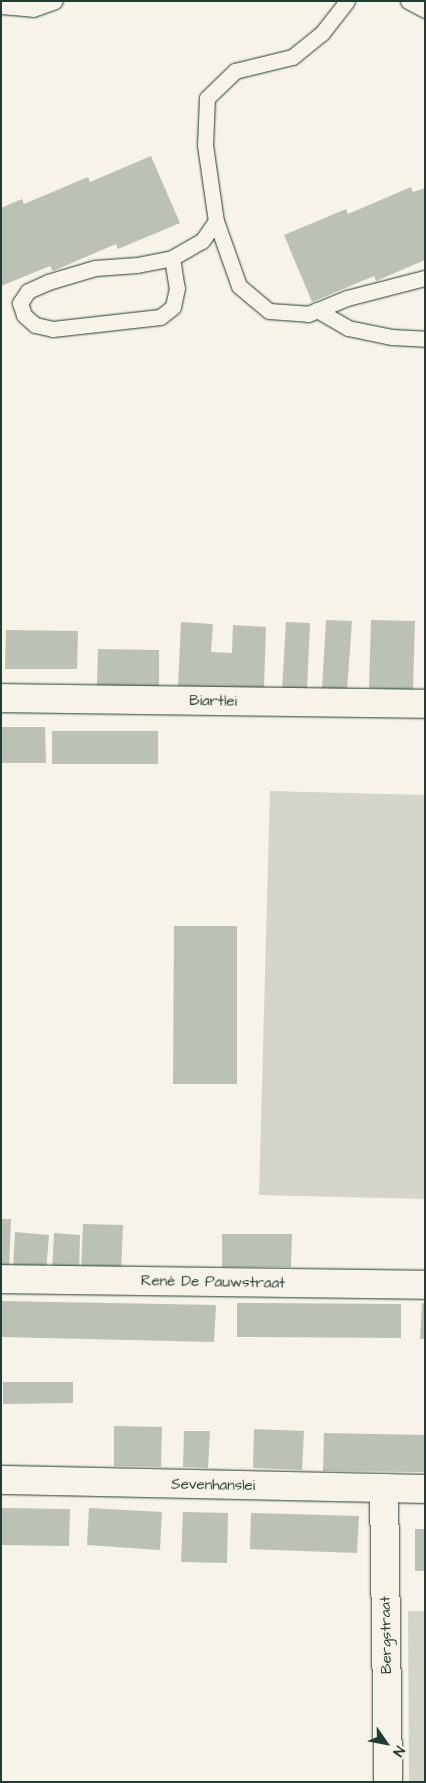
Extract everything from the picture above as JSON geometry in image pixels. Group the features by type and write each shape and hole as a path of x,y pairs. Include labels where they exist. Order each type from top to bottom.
{"street":[{"name":"Biartlei","path":"1,698 425,704"},
{"name":"René De Pauwstraat","path":"1,1279 425,1284"},
{"name":"Sevenhanslei","path":"1,1480 425,1489"},
{"name":"Bergstraat","path":"384,1488 388,1782"}],"lane":[{"path":"1,6 33,9 55,1"},
{"path":"347,1 322,33 292,57 235,71 207,98 205,145 216,221 239,286 269,311 308,314 347,298 425,278"},
{"path":"408,1 425,10"},
{"path":"172,258 177,288 173,307 160,317 53,329 35,325 24,315 20,303 28,292 48,282 95,268 172,258 202,241 216,221"},
{"path":"318,310 348,328 392,337 425,339"}],"shaded area":[{"path":"270,791 425,795 425,1199 259,1195"},
{"path":"408,1611 425,1611 425,1782 409,1782"}],"building":[{"path":"151,156 180,223 118,249 116,244 53,271 50,266 1,286 1,208 22,199 24,204 88,177 90,182"},
{"path":"411,187 413,192 425,188 425,260 376,281 374,276 312,302 284,235 346,209 348,214"},
{"path":"326,620 352,621 347,691 322,689"},
{"path":"371,620 415,621 413,690 369,688"},
{"path":"181,622 213,624 211,652 232,653 233,625 266,627 264,688 178,686"},
{"path":"286,622 310,623 307,690 282,689"},
{"path":"6,630 78,631 77,669 5,669"},
{"path":"98,649 159,650 159,687 97,686"},
{"path":"1,727 45,727 46,763 1,763"},
{"path":"52,731 158,731 158,764 52,764"},
{"path":"174,926 237,926 237,1084 173,1084"},
{"path":"1,1219 11,1219 9,1270 1,1269"},
{"path":"83,1224 123,1225 121,1273 81,1271"},
{"path":"15,1232 49,1235 46,1272 13,1269"},
{"path":"54,1233 80,1235 79,1272 52,1271"},
{"path":"222,1234 292,1234 291,1267 222,1267"},
{"path":"1,1301 216,1305 214,1342 1,1337"},
{"path":"237,1303 401,1304 401,1338 237,1337"},
{"path":"422,1303 425,1303 425,1339 420,1339"},
{"path":"3,1382 73,1382 73,1403 3,1404"},
{"path":"114,1426 162,1427 161,1467 114,1466"},
{"path":"254,1429 304,1431 302,1470 253,1468"},
{"path":"184,1431 210,1431 208,1468 183,1467"},
{"path":"324,1433 425,1435 425,1472 323,1471"},
{"path":"1,1508 70,1509 69,1546 1,1545"},
{"path":"89,1508 162,1512 160,1550 87,1545"},
{"path":"183,1512 228,1513 227,1563 181,1562"},
{"path":"251,1513 359,1516 357,1553 250,1549"},
{"path":"415,1529 425,1529 425,1571 415,1571"}]}
